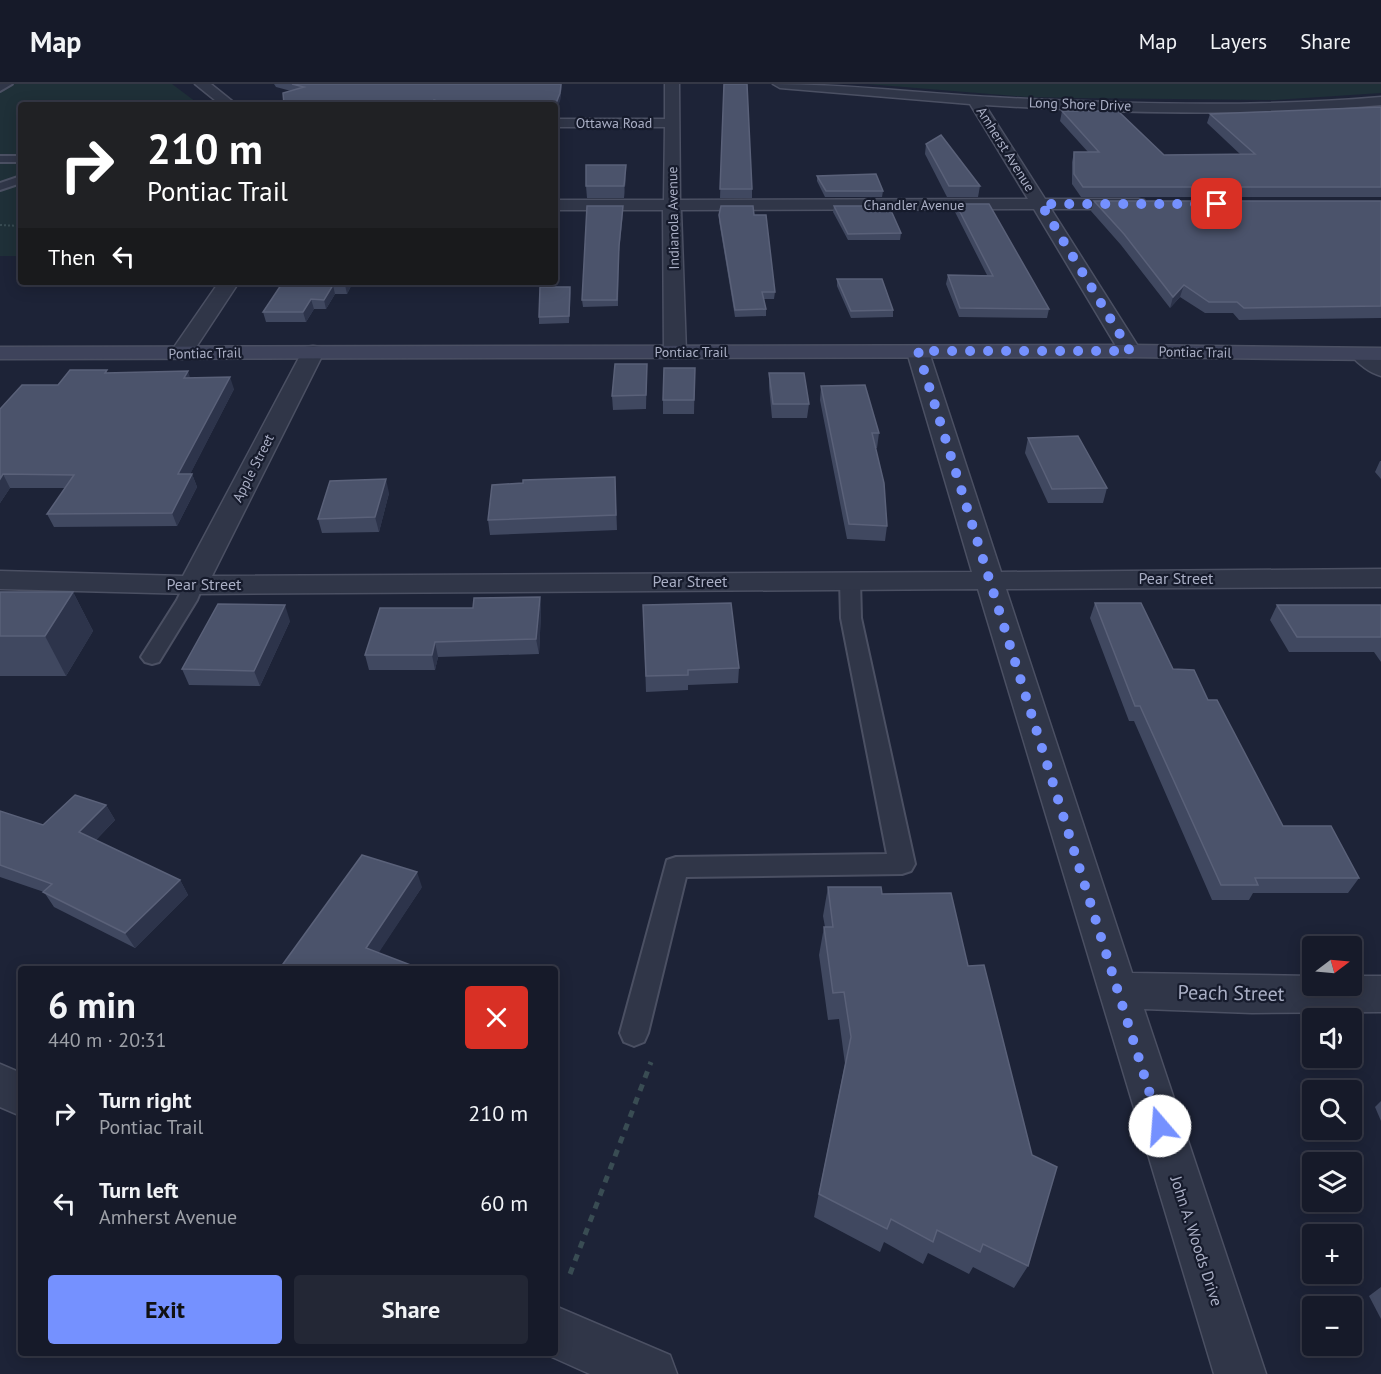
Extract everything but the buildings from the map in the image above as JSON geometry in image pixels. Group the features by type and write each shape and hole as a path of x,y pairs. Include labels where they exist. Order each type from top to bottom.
{"main road":[{"name":"Pontiac Trail","path":"0,353 1130,351 1372,354"}],"street":[{"path":"202,84 226,102"},
{"name":"Indianola Avenue","path":"672,84 675,352"},
{"name":"Long Shore Drive","path":"780,84 975,100 1134,106 1281,106 1381,101"},
{"name":"Amherst Avenue","path":"975,100 1130,351"},
{"name":"Ottawa Road","path":"558,123 672,123"},
{"name":"Chandler Avenue","path":"558,205 1159,204"},
{"path":"181,353 227,285"},
{"name":"John A. Woods Drive","path":"918,351 987,578 1240,1374"},
{"name":"Apple Street","path":"192,585 313,352"},
{"path":"1372,354 1381,369"},
{"name":"Pear Street","path":"0,580 192,585 987,578 1381,578"},
{"name":"Peach Street","path":"1117,990 1252,995 1381,994"},
{"path":"0,1085 18,1094"},
{"path":"558,1333 651,1374"}],"lane":[{"path":"0,88 7,84"},
{"path":"0,159 18,159"},
{"path":"0,187 18,180"},
{"path":"634,1033 676,867 902,864 851,618 850,580"},
{"path":"152,657 187,600 192,585"}],"path":[{"path":"0,225 18,226"},
{"path":"570,1274 652,1059"}],"shaded area":[{"path":"0,84 172,84 196,102 18,102 18,256 0,256"},
{"path":"867,84 1381,84 1381,93 1275,100 1072,98 1028,97"}],"route":[{"path":"1160,1126 994,601 918,351 1130,351 1041,204 1217,204"}]}
